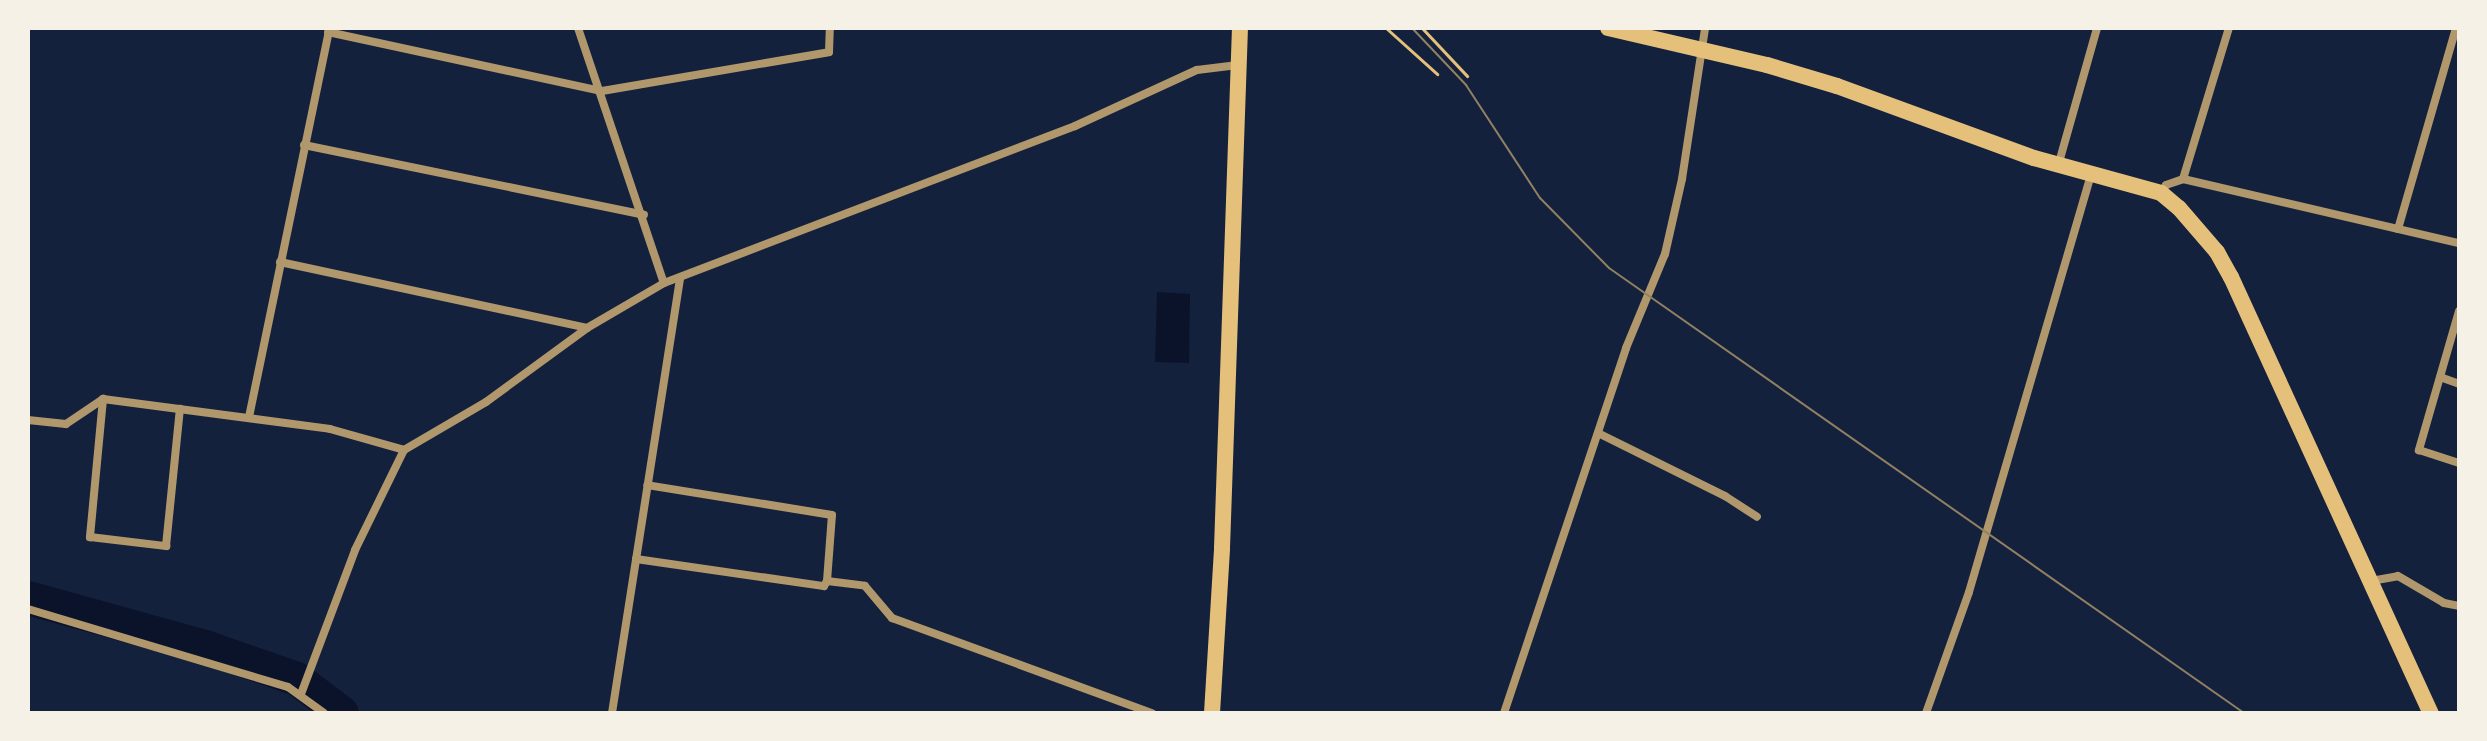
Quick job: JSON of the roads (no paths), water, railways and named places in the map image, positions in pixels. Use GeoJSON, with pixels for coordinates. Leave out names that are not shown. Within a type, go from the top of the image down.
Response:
{"type":"FeatureCollection","features":[{"type":"Feature","properties":{"kind":"main road"},"geometry":{"type":"LineString","coordinates":[[1212,713],[1221,578],[1240,28]]}},
{"type":"Feature","properties":{"kind":"main road"},"geometry":{"type":"LineString","coordinates":[[1608,28],[1837,86],[2057,166],[2161,193],[2179,208],[2217,252],[2431,713]]}},
{"type":"Feature","properties":{"kind":"street"},"geometry":{"type":"LineString","coordinates":[[578,28],[644,215],[664,283]]}},
{"type":"Feature","properties":{"kind":"street"},"geometry":{"type":"LineString","coordinates":[[249,417],[329,30],[602,91],[829,52],[830,28]]}},
{"type":"Feature","properties":{"kind":"street"},"geometry":{"type":"LineString","coordinates":[[1504,713],[1626,348],[1665,254],[1682,179],[1705,28]]}},
{"type":"Feature","properties":{"kind":"street"},"geometry":{"type":"LineString","coordinates":[[2057,166],[2097,28]]}},
{"type":"Feature","properties":{"kind":"street"},"geometry":{"type":"LineString","coordinates":[[2183,179],[2229,28]]}},
{"type":"Feature","properties":{"kind":"street"},"geometry":{"type":"LineString","coordinates":[[2398,229],[2456,28]]}},
{"type":"Feature","properties":{"kind":"street"},"geometry":{"type":"LineString","coordinates":[[301,694],[355,550],[404,450],[486,402],[587,328],[664,283],[1075,126],[1197,70],[1238,65]]}},
{"type":"Feature","properties":{"kind":"street"},"geometry":{"type":"LineString","coordinates":[[304,145],[644,215]]}},
{"type":"Feature","properties":{"kind":"street"},"geometry":{"type":"LineString","coordinates":[[1926,713],[1973,578],[2091,175]]}},
{"type":"Feature","properties":{"kind":"street"},"geometry":{"type":"LineString","coordinates":[[2161,193],[2166,185],[2183,179],[2459,243]]}},
{"type":"Feature","properties":{"kind":"street"},"geometry":{"type":"LineString","coordinates":[[280,262],[587,328]]}},
{"type":"Feature","properties":{"kind":"street"},"geometry":{"type":"LineString","coordinates":[[612,713],[680,278]]}},
{"type":"Feature","properties":{"kind":"street"},"geometry":{"type":"LineString","coordinates":[[2459,311],[2419,450],[2459,463]]}},
{"type":"Feature","properties":{"kind":"street"},"geometry":{"type":"LineString","coordinates":[[2440,377],[2459,384]]}},
{"type":"Feature","properties":{"kind":"street"},"geometry":{"type":"LineString","coordinates":[[28,420],[66,424],[103,399],[330,429],[404,450]]}},
{"type":"Feature","properties":{"kind":"street"},"geometry":{"type":"LineString","coordinates":[[103,399],[90,537],[166,546],[180,409]]}},
{"type":"Feature","properties":{"kind":"street"},"geometry":{"type":"LineString","coordinates":[[1598,433],[1725,496],[1757,517]]}},
{"type":"Feature","properties":{"kind":"street"},"geometry":{"type":"LineString","coordinates":[[636,559],[824,586],[827,581],[832,515],[647,485]]}},
{"type":"Feature","properties":{"kind":"street"},"geometry":{"type":"LineString","coordinates":[[2370,582],[2398,576],[2444,603],[2459,606]]}},
{"type":"Feature","properties":{"kind":"street"},"geometry":{"type":"LineString","coordinates":[[827,581],[865,586],[892,618],[1152,713]]}},
{"type":"Feature","properties":{"kind":"street"},"geometry":{"type":"LineString","coordinates":[[28,609],[301,694],[324,713]]}},
{"type":"Feature","properties":{"kind":"water"},"geometry":{"type":"Polygon","coordinates":[[[1157,292],[1190,294],[1189,363],[1155,362],[1157,292]]]}},
{"type":"Feature","properties":{"kind":"waterway"},"geometry":{"type":"LineString","coordinates":[[28,598],[208,648],[297,679],[342,713]]}},
{"type":"Feature","properties":{"kind":"tram line"},"geometry":{"type":"LineString","coordinates":[[1412,28],[1466,85],[1540,198],[1609,268],[2244,713]]}}]}
